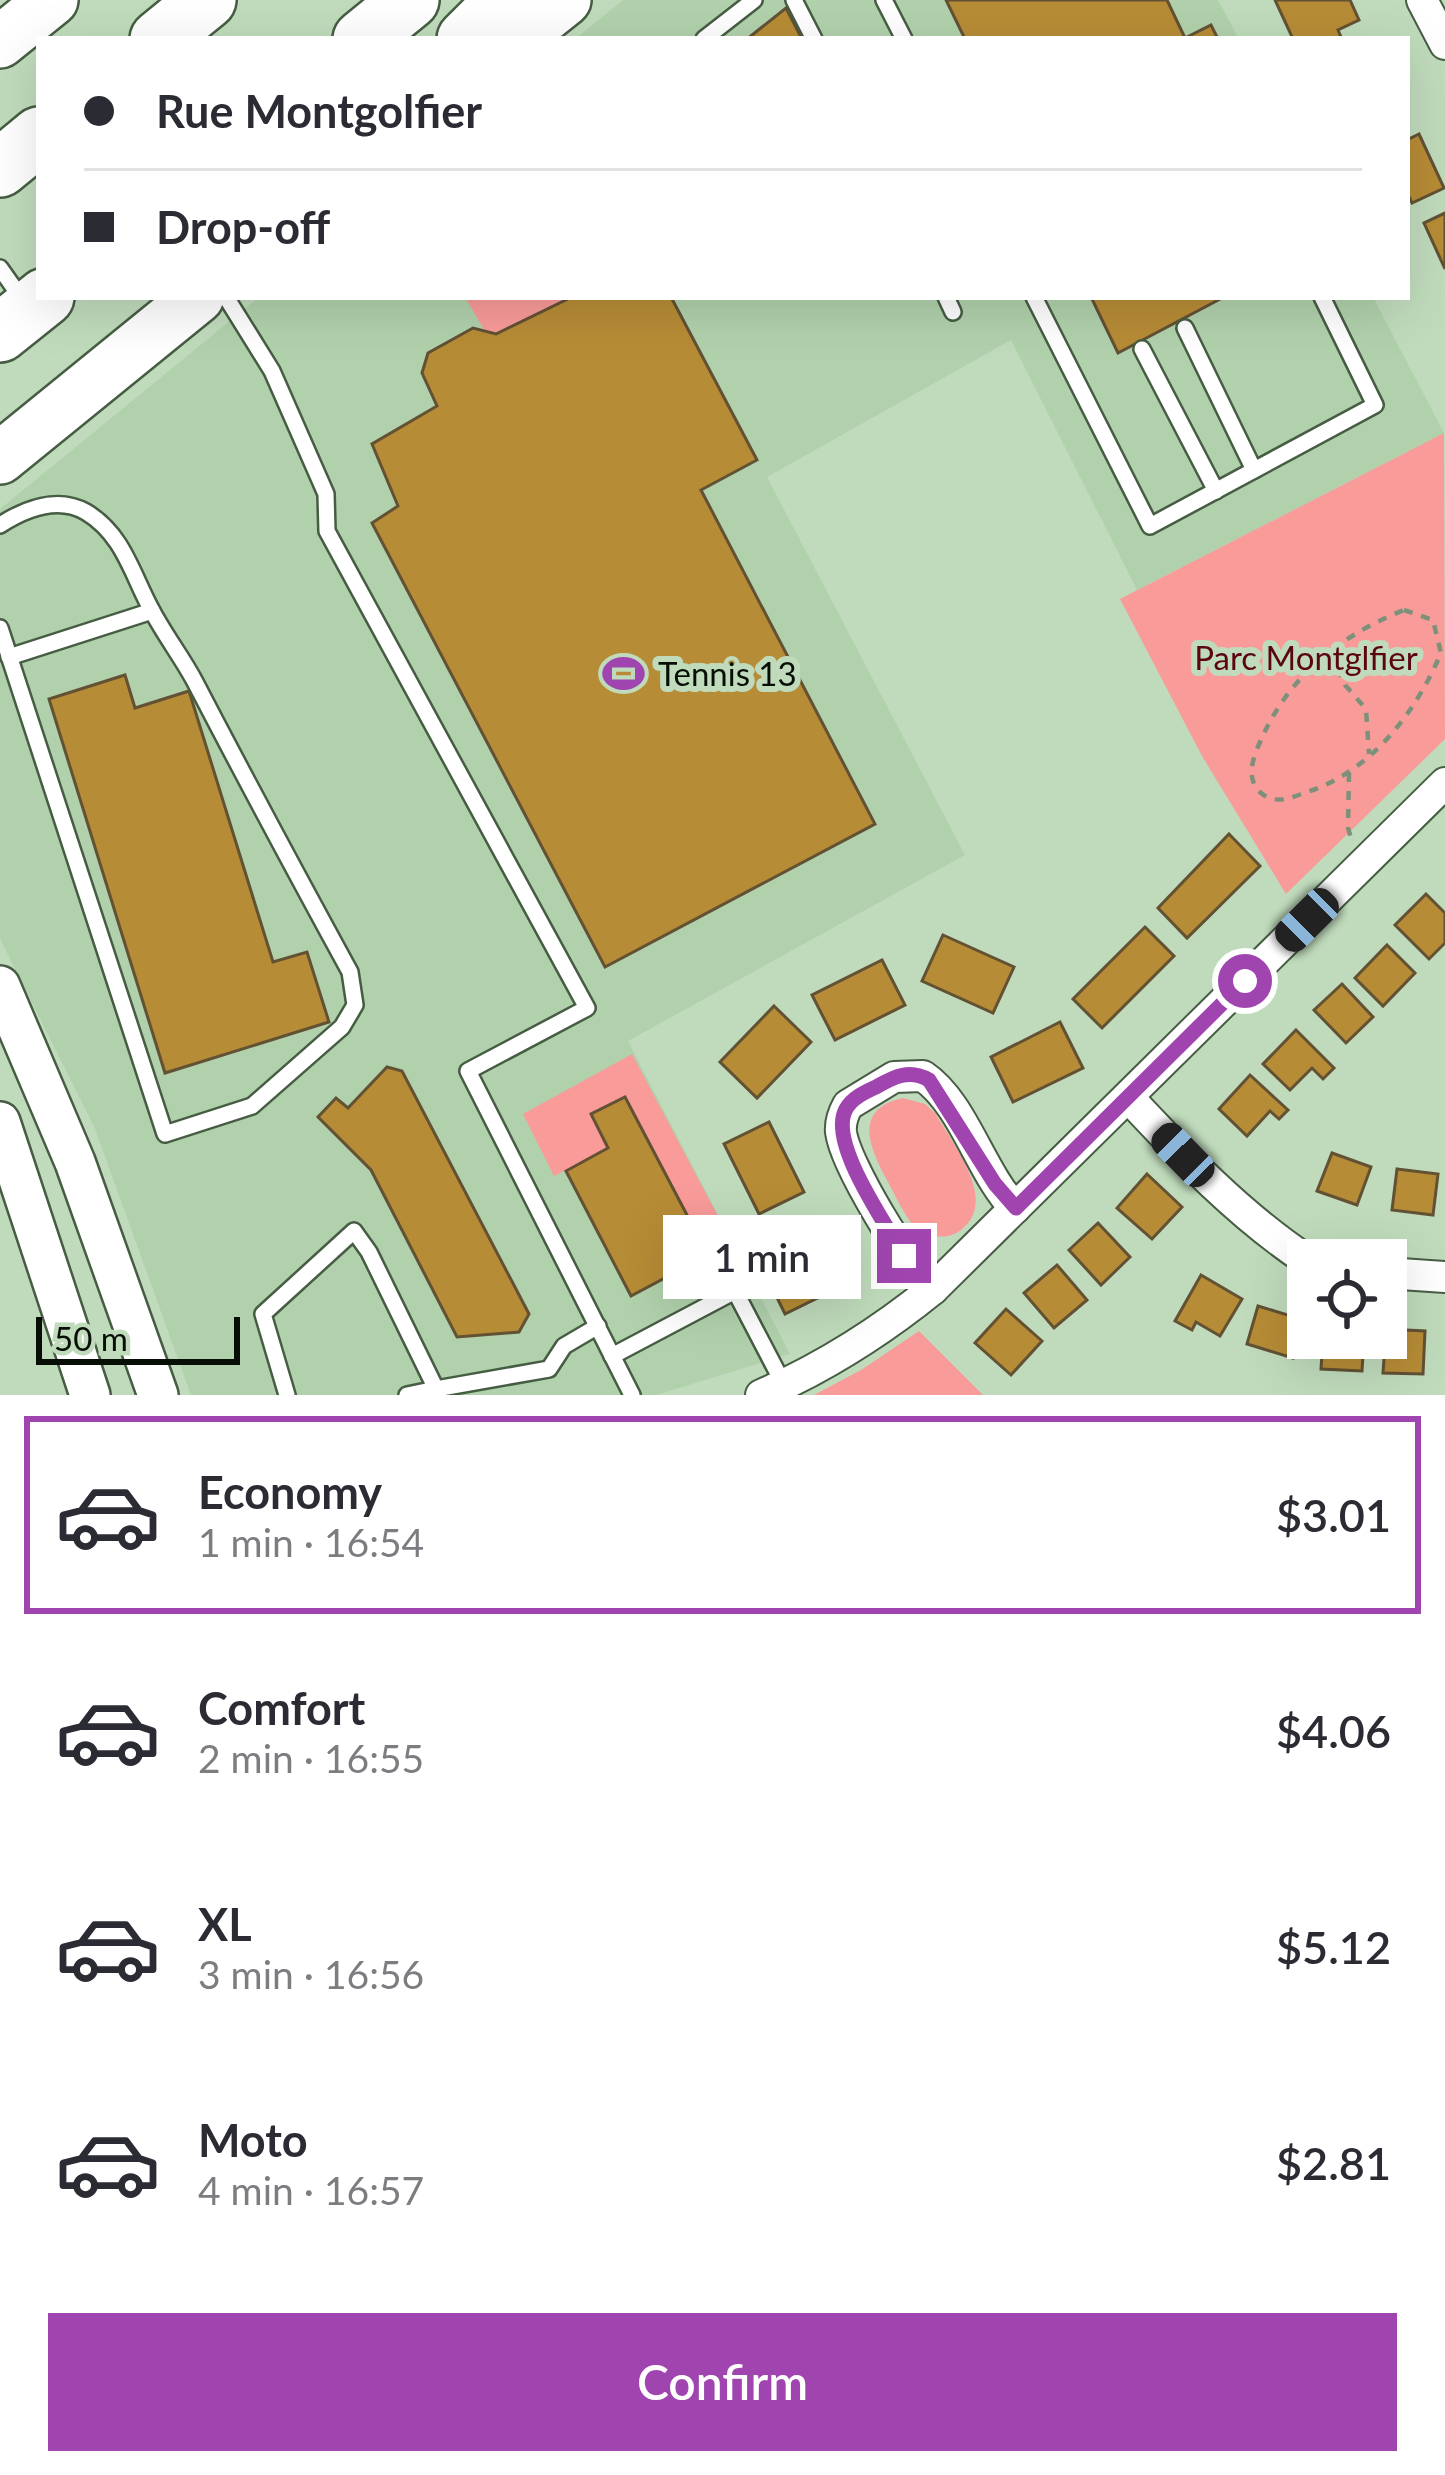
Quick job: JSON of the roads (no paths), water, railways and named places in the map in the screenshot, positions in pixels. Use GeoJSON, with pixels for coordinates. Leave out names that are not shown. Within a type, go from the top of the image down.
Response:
{"type":"FeatureCollection","features":[{"type":"Feature","properties":{"kind":"highway"},"geometry":{"type":"LineString","coordinates":[[162,36],[206,0]]}},
{"type":"Feature","properties":{"kind":"highway"},"geometry":{"type":"LineString","coordinates":[[366,36],[410,0]]}},
{"type":"Feature","properties":{"kind":"highway"},"geometry":{"type":"LineString","coordinates":[[469,36],[505,0]]}},
{"type":"Feature","properties":{"kind":"highway"},"geometry":{"type":"LineString","coordinates":[[0,168],[36,138]]}},
{"type":"Feature","properties":{"kind":"main road"},"geometry":{"type":"LineString","coordinates":[[520,36],[565,0]]}},
{"type":"Feature","properties":{"kind":"main road"},"geometry":{"type":"LineString","coordinates":[[0,458],[194,300]]}},
{"type":"Feature","properties":{"kind":"street"},"geometry":{"type":"LineString","coordinates":[[1422,0],[1445,44]]}},
{"type":"Feature","properties":{"kind":"street"},"geometry":{"type":"LineString","coordinates":[[773,1390],[892,1322],[932,1289],[1445,783]]}},
{"type":"Feature","properties":{"kind":"street"},"geometry":{"type":"LineString","coordinates":[[0,986],[75,1162],[158,1395]]}},
{"type":"Feature","properties":{"kind":"street"},"geometry":{"type":"LineString","coordinates":[[932,1289],[904,1256],[848,1154],[841,1133],[848,1105],[894,1077],[923,1076],[942,1094],[995,1184],[1016,1208]]}},
{"type":"Feature","properties":{"kind":"street"},"geometry":{"type":"LineString","coordinates":[[1128,1097],[1229,1202],[1287,1247]]}},
{"type":"Feature","properties":{"kind":"street"},"geometry":{"type":"LineString","coordinates":[[0,1122],[89,1395]]}},
{"type":"Feature","properties":{"kind":"street"},"geometry":{"type":"LineString","coordinates":[[1407,1274],[1445,1277]]}},
{"type":"Feature","properties":{"kind":"lane"},"geometry":{"type":"LineString","coordinates":[[708,36],[754,0]]}},
{"type":"Feature","properties":{"kind":"lane"},"geometry":{"type":"LineString","coordinates":[[794,0],[812,36]]}},
{"type":"Feature","properties":{"kind":"lane"},"geometry":{"type":"LineString","coordinates":[[884,0],[902,36]]}},
{"type":"Feature","properties":{"kind":"lane"},"geometry":{"type":"LineString","coordinates":[[228,300],[272,371],[326,494],[327,531],[587,1008],[468,1071],[632,1395]]}},
{"type":"Feature","properties":{"kind":"lane"},"geometry":{"type":"LineString","coordinates":[[1036,300],[1150,526],[1375,405],[1323,300]]}},
{"type":"Feature","properties":{"kind":"lane"},"geometry":{"type":"LineString","coordinates":[[1184,328],[1254,470]]}},
{"type":"Feature","properties":{"kind":"lane"},"geometry":{"type":"LineString","coordinates":[[1142,349],[1216,490]]}},
{"type":"Feature","properties":{"kind":"lane"},"geometry":{"type":"LineString","coordinates":[[0,525],[15,515],[52,504],[75,506],[119,542],[355,984],[355,1005],[342,1028],[252,1106],[165,1134],[0,628]]}},
{"type":"Feature","properties":{"kind":"lane"},"geometry":{"type":"LineString","coordinates":[[9,657],[152,611]]}},
{"type":"Feature","properties":{"kind":"lane"},"geometry":{"type":"LineString","coordinates":[[287,1395],[263,1314],[353,1231],[369,1252],[436,1392]]}},
{"type":"Feature","properties":{"kind":"lane"},"geometry":{"type":"LineString","coordinates":[[613,1356],[735,1291],[773,1390]]}},
{"type":"Feature","properties":{"kind":"lane"},"geometry":{"type":"LineString","coordinates":[[406,1395],[549,1369],[564,1346],[598,1326]]}},
{"type":"Feature","properties":{"kind":"place","name":"Tennis 13"},"geometry":{"type":"Point","coordinates":[624,674]}},
{"type":"Feature","properties":{"kind":"park label","name":"Parc Montglfier"},"geometry":{"type":"Point","coordinates":[1306,658]}}]}
